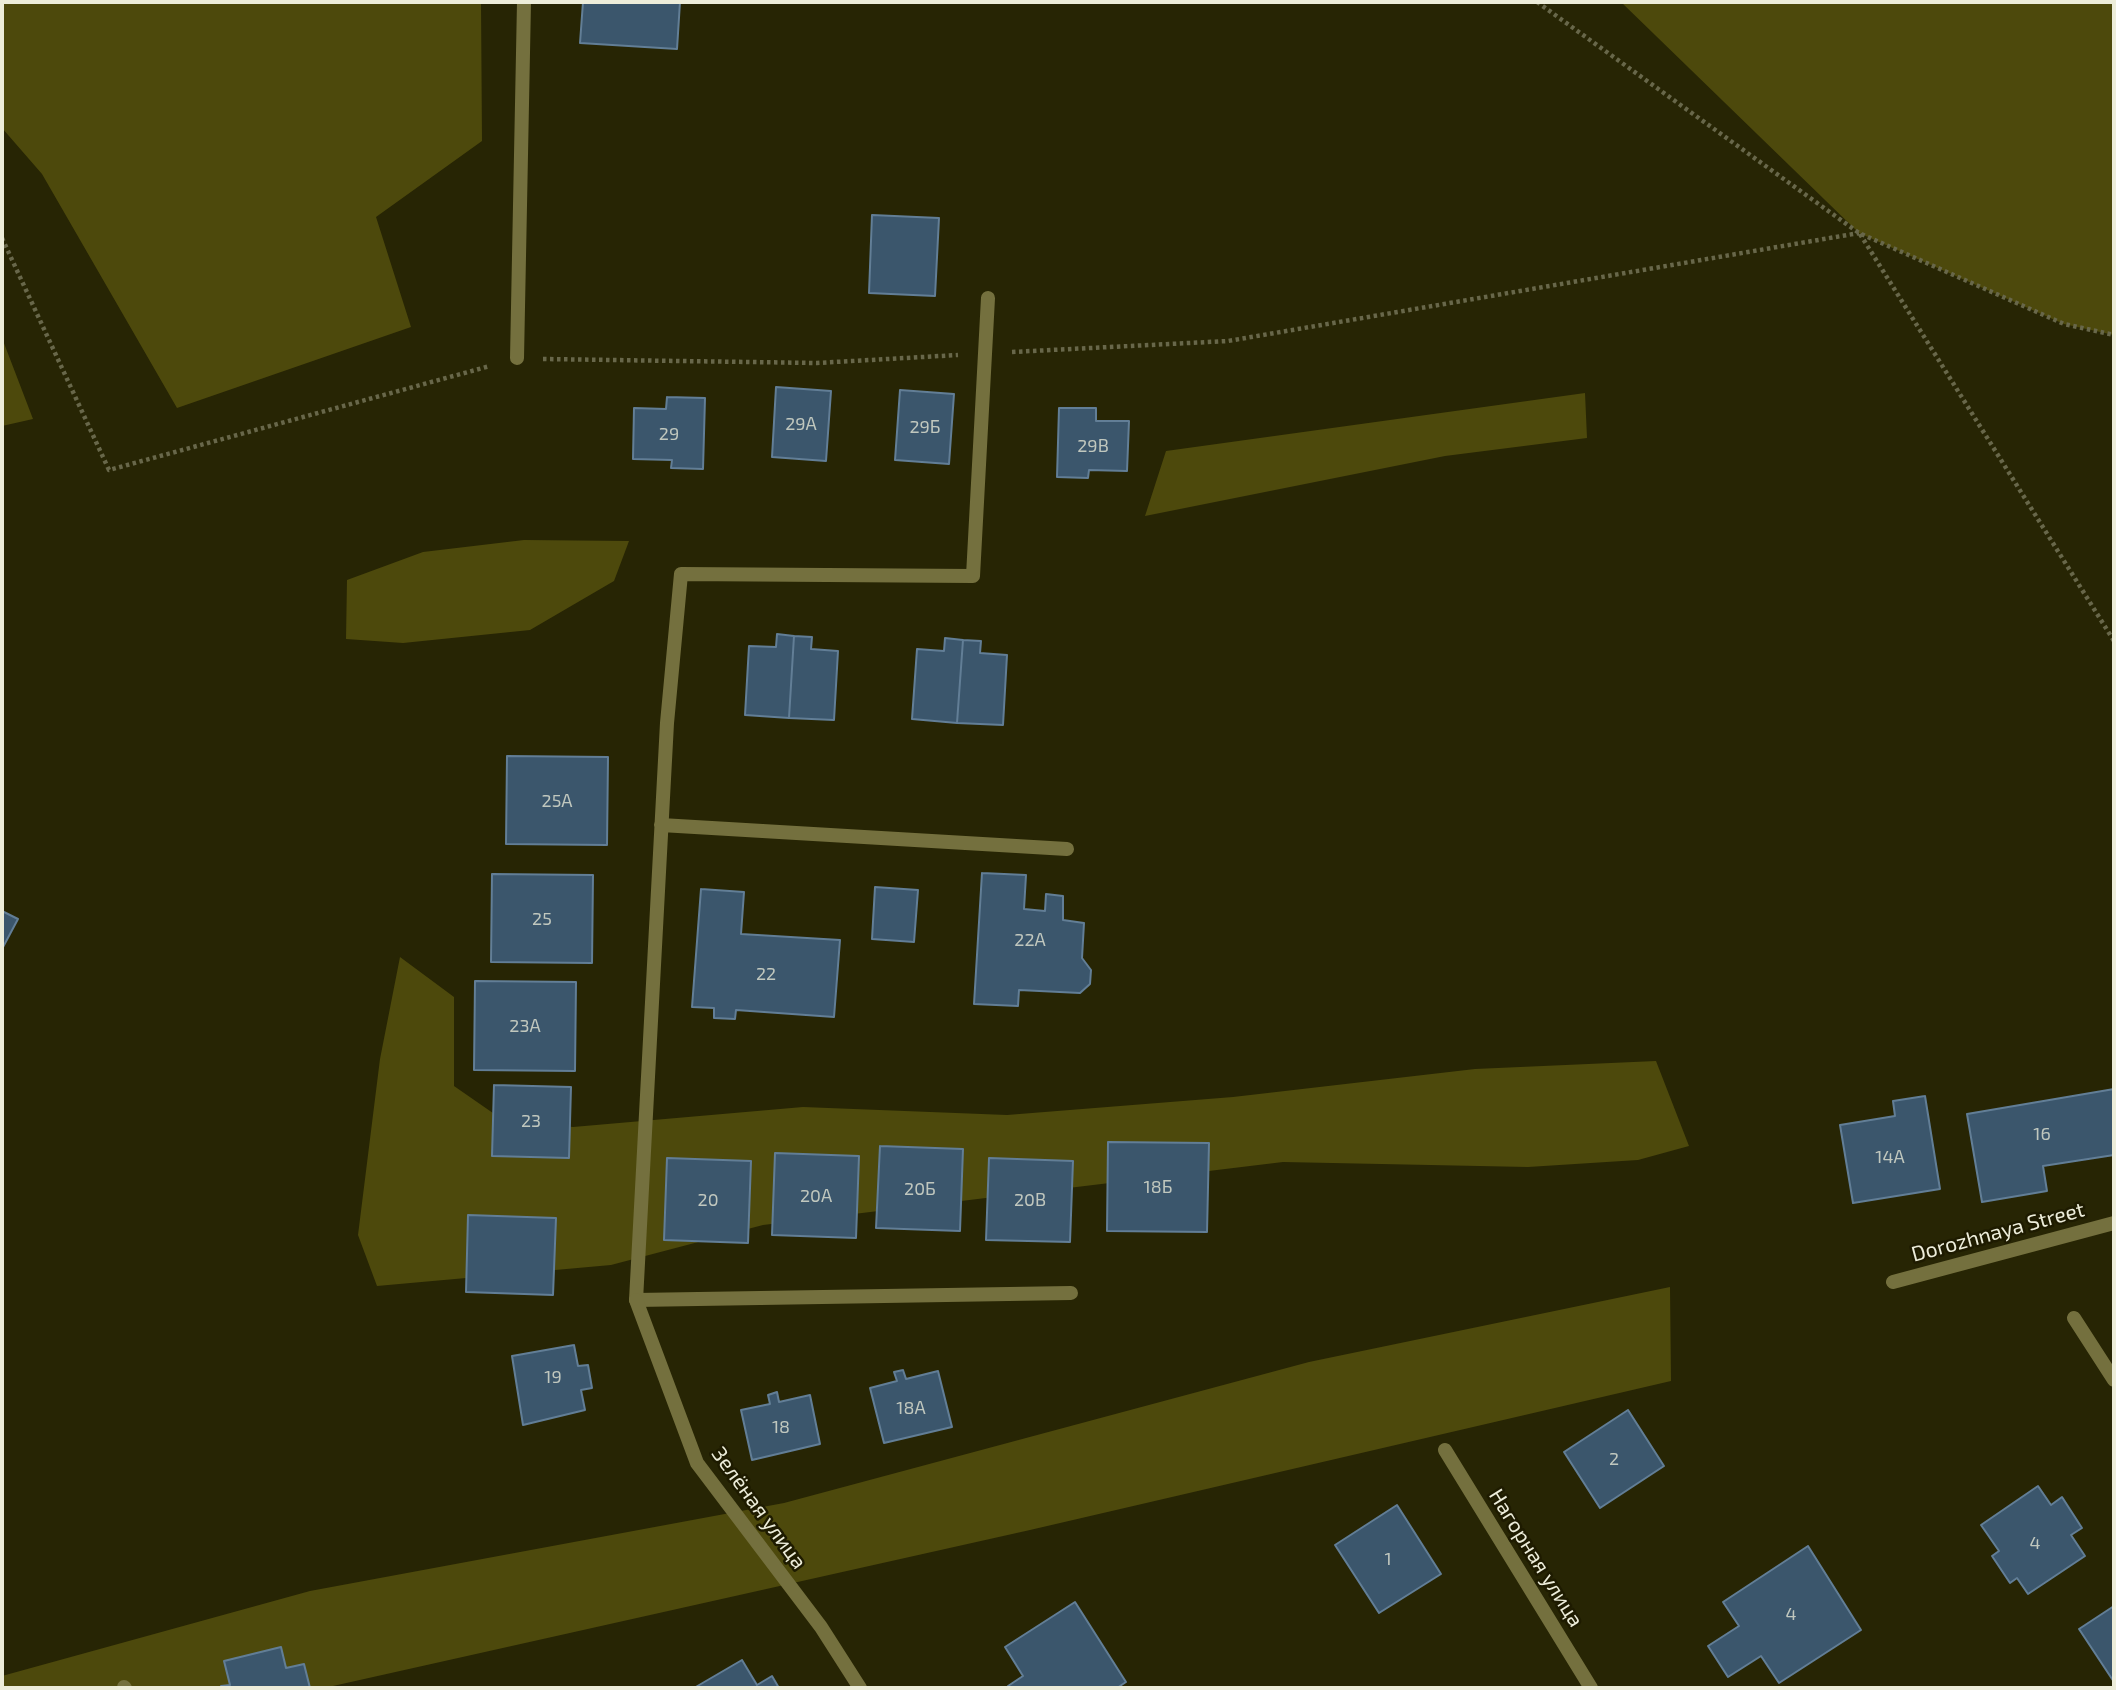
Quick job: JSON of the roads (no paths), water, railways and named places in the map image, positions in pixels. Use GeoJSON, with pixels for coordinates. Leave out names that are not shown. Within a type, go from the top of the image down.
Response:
{"type":"FeatureCollection","features":[{"type":"Feature","properties":{"kind":"street"},"geometry":{"type":"LineString","coordinates":[[517,358],[524,2]]}},
{"type":"Feature","properties":{"kind":"street"},"geometry":{"type":"LineString","coordinates":[[988,298],[974,576],[681,574],[667,723],[636,1300],[1071,1293]]}},
{"type":"Feature","properties":{"kind":"street"},"geometry":{"type":"LineString","coordinates":[[661,825],[1067,849]]}},
{"type":"Feature","properties":{"kind":"street","name":"Dorozhnaya Street"},"geometry":{"type":"LineString","coordinates":[[1893,1282],[2114,1223]]}},
{"type":"Feature","properties":{"kind":"street","name":"Зелёная улица"},"geometry":{"type":"LineString","coordinates":[[636,1300],[698,1463],[821,1627],[860,1688]]}},
{"type":"Feature","properties":{"kind":"street"},"geometry":{"type":"LineString","coordinates":[[2074,1318],[2114,1380]]}},
{"type":"Feature","properties":{"kind":"street","name":"Нагорная улица"},"geometry":{"type":"LineString","coordinates":[[1445,1450],[1591,1688]]}}]}
